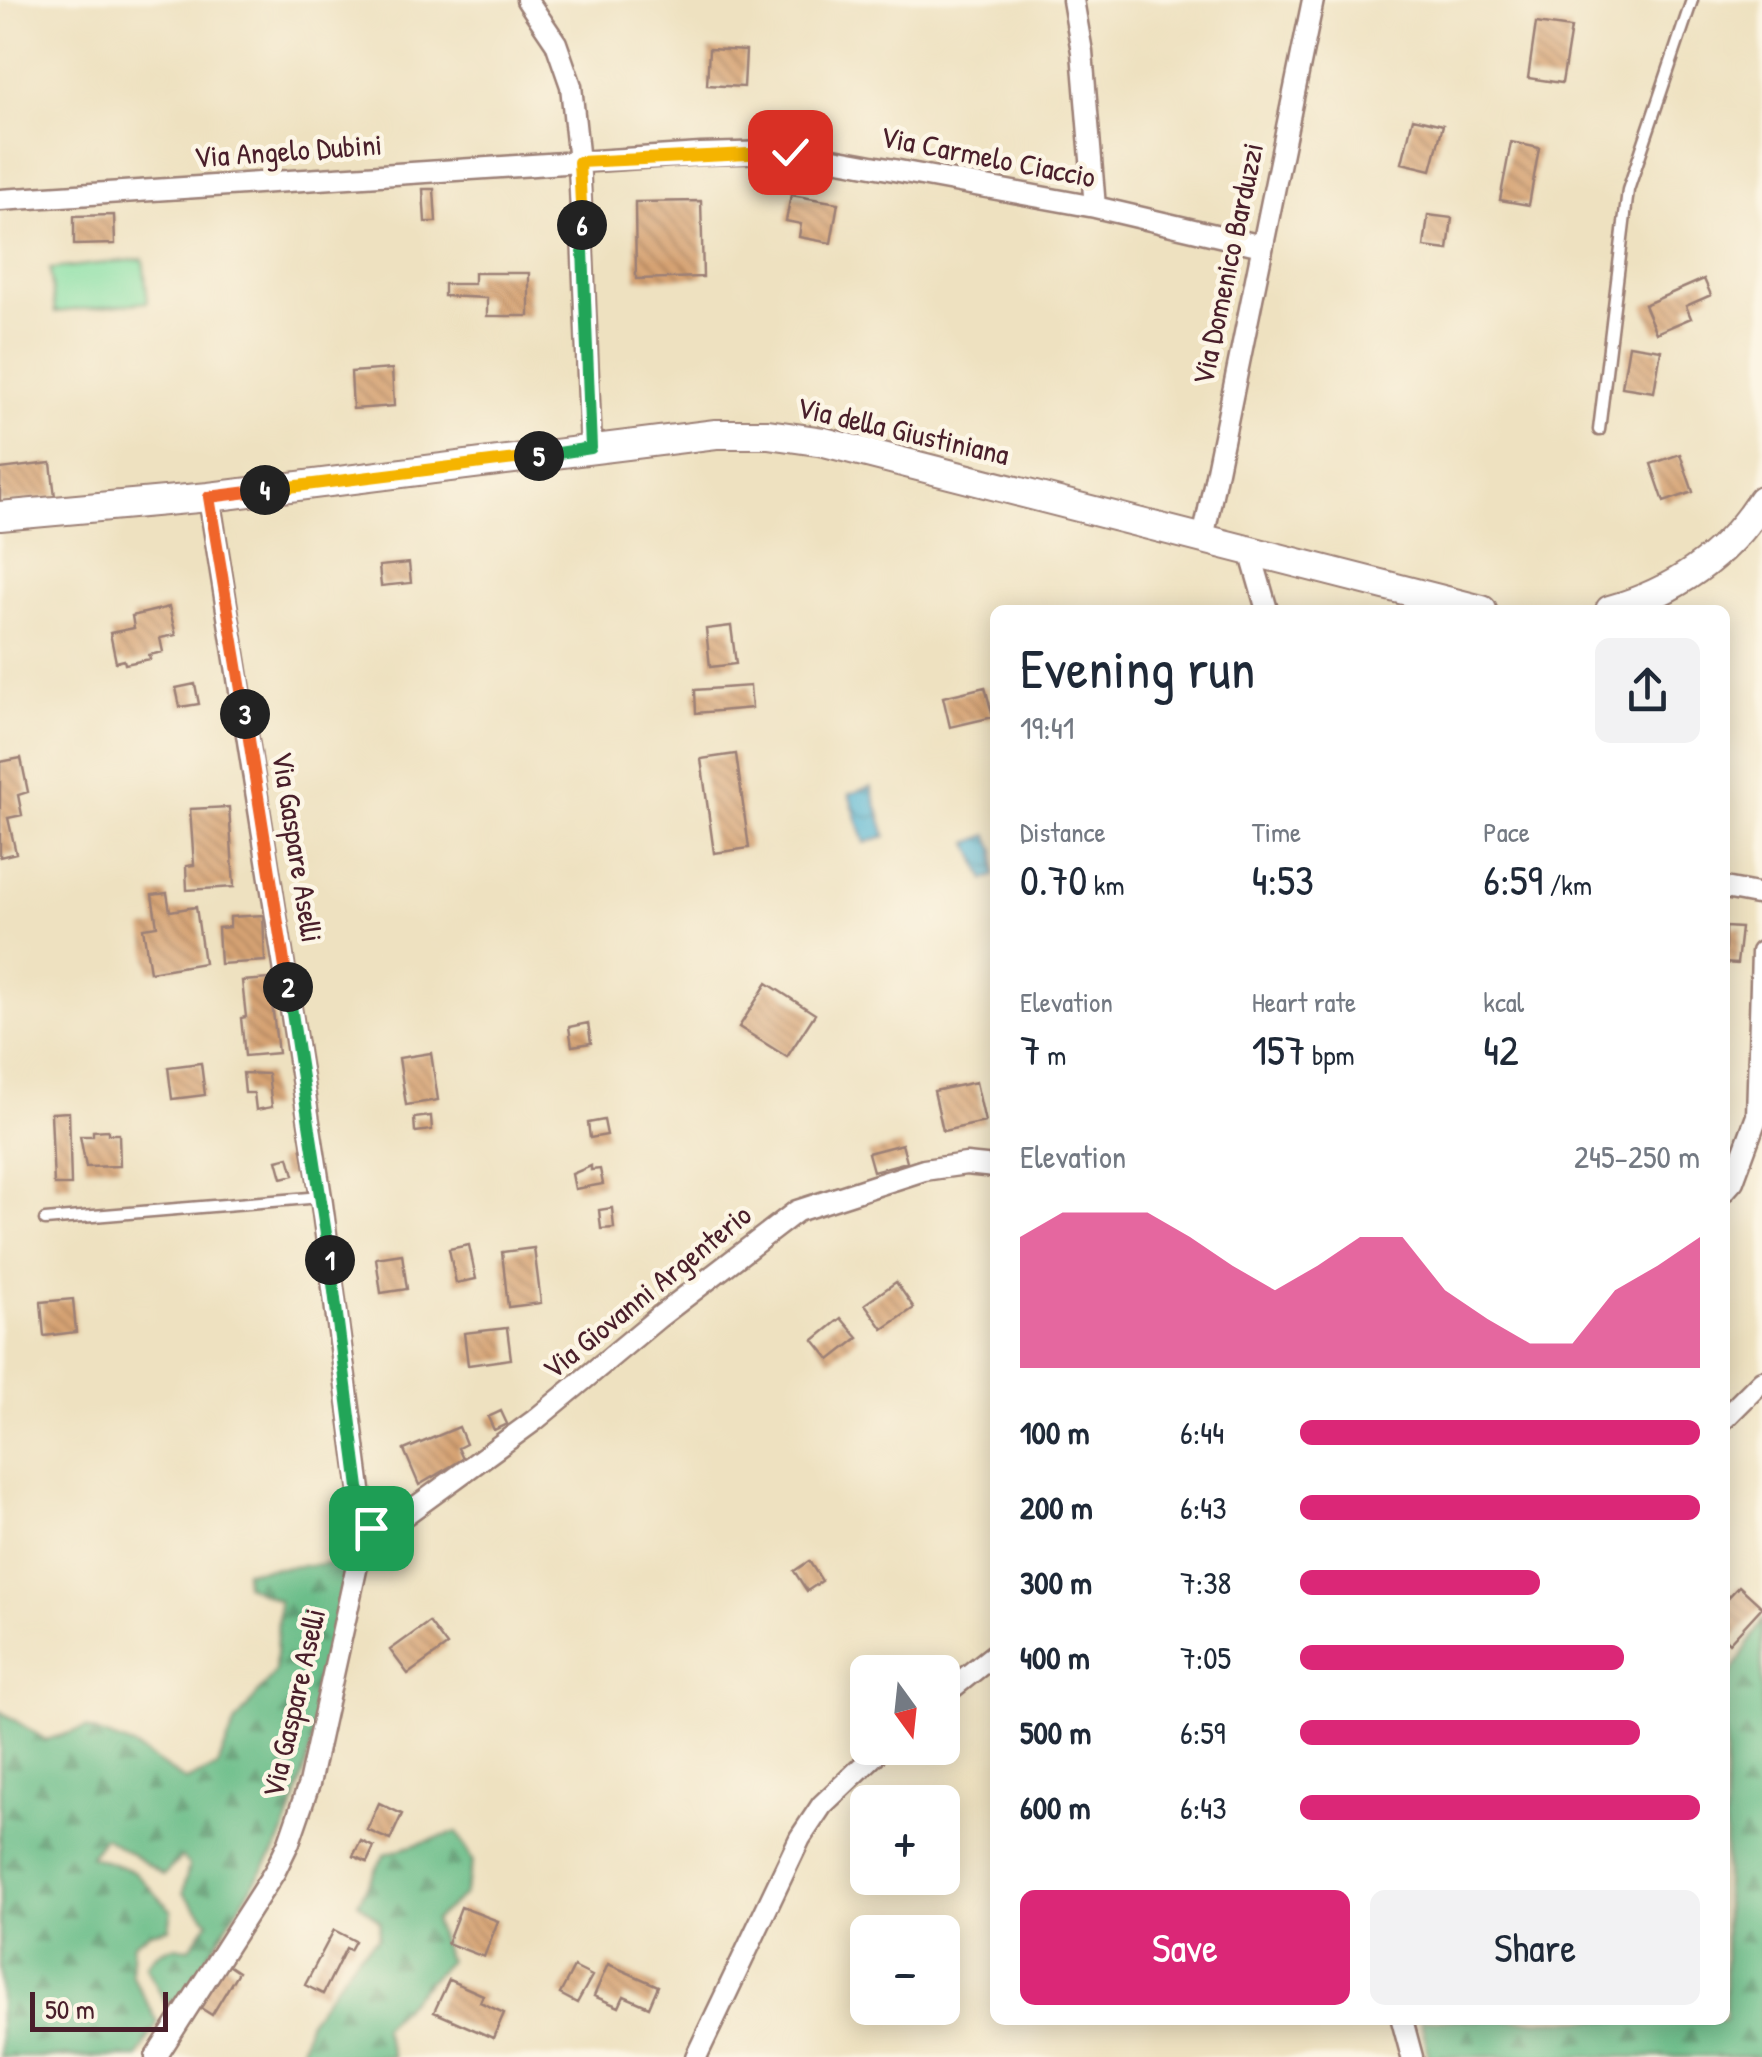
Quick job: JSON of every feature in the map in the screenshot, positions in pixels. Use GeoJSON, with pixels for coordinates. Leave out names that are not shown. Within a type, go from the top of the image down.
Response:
{"type":"FeatureCollection","features":[{"type":"Feature","properties":{"kind":"street"},"geometry":{"type":"LineString","coordinates":[[527,0],[556,43],[566,68],[579,162],[591,448]]}},
{"type":"Feature","properties":{"kind":"street"},"geometry":{"type":"LineString","coordinates":[[1073,0],[1082,52],[1095,208]]}},
{"type":"Feature","properties":{"kind":"street","name":"Via Domenico Barduzzi"},"geometry":{"type":"LineString","coordinates":[[1203,539],[1312,0]]}},
{"type":"Feature","properties":{"kind":"street","name":"Via Carmelo Ciaccio"},"geometry":{"type":"LineString","coordinates":[[579,162],[790,152],[1095,208],[1262,246]]}},
{"type":"Feature","properties":{"kind":"street","name":"Via Angelo Dubini"},"geometry":{"type":"LineString","coordinates":[[0,200],[579,162]]}},
{"type":"Feature","properties":{"kind":"street","name":"Via della Giustiniana"},"geometry":{"type":"LineString","coordinates":[[0,516],[209,497],[716,434],[794,437],[1462,605]]}},
{"type":"Feature","properties":{"kind":"street","name":"Via Gaspare Aselli"},"geometry":{"type":"LineString","coordinates":[[156,2057],[290,1842],[309,1784],[364,1527],[321,1197],[209,497]]}},
{"type":"Feature","properties":{"kind":"street"},"geometry":{"type":"LineString","coordinates":[[1624,605],[1656,594],[1702,566],[1734,537],[1762,500]]}},
{"type":"Feature","properties":{"kind":"street"},"geometry":{"type":"LineString","coordinates":[[1250,551],[1266,605]]}},
{"type":"Feature","properties":{"kind":"street"},"geometry":{"type":"LineString","coordinates":[[1730,889],[1762,894]]}},
{"type":"Feature","properties":{"kind":"street"},"geometry":{"type":"LineString","coordinates":[[1730,1185],[1758,1116],[1762,952]]}},
{"type":"Feature","properties":{"kind":"street","name":"Via Giovanni Argenterio"},"geometry":{"type":"LineString","coordinates":[[364,1527],[380,1527],[398,1520],[536,1420],[659,1317],[797,1212],[924,1170],[966,1164],[990,1166]]}},
{"type":"Feature","properties":{"kind":"street"},"geometry":{"type":"LineString","coordinates":[[1730,1413],[1762,1380]]}},
{"type":"Feature","properties":{"kind":"street"},"geometry":{"type":"LineString","coordinates":[[960,1682],[990,1658]]}},
{"type":"Feature","properties":{"kind":"street"},"geometry":{"type":"LineString","coordinates":[[696,2057],[800,1838],[822,1805],[864,1765]]}},
{"type":"Feature","properties":{"kind":"street"},"geometry":{"type":"LineString","coordinates":[[1403,2025],[1412,2057]]}},
{"type":"Feature","properties":{"kind":"lane"},"geometry":{"type":"LineString","coordinates":[[1599,430],[1628,190],[1692,0]]}},
{"type":"Feature","properties":{"kind":"lane"},"geometry":{"type":"LineString","coordinates":[[45,1220],[321,1197]]}},
{"type":"Feature","properties":{"kind":"green space"},"geometry":{"type":"Polygon","coordinates":[[[143,259],[148,302],[55,312],[50,269],[143,259]]]}},
{"type":"Feature","properties":{"kind":"green space"},"geometry":{"type":"Polygon","coordinates":[[[344,1562],[346,1574],[320,1710],[280,1843],[180,1998],[166,2004],[146,1966],[165,1950],[190,1948],[209,1921],[183,1893],[189,1865],[182,1857],[164,1875],[104,1837],[90,1856],[134,1871],[172,1911],[169,1928],[150,1932],[133,1944],[131,1974],[158,2022],[138,2057],[0,2057],[0,1711],[46,1740],[86,1728],[133,1746],[186,1781],[217,1767],[236,1722],[275,1672],[279,1601],[245,1585],[245,1571],[344,1562]]]}},
{"type":"Feature","properties":{"kind":"green space"},"geometry":{"type":"Polygon","coordinates":[[[1762,1620],[1762,2057],[1429,2057],[1422,2025],[1730,2025],[1730,1676],[1762,1620]]]}},
{"type":"Feature","properties":{"kind":"green space"},"geometry":{"type":"Polygon","coordinates":[[[457,1832],[473,1862],[464,1895],[434,1920],[448,1962],[382,2027],[393,2057],[299,2057],[308,2022],[358,1955],[378,1938],[380,1921],[358,1902],[385,1854],[457,1832]]]}},
{"type":"Feature","properties":{"kind":"water"},"geometry":{"type":"Polygon","coordinates":[[[871,787],[886,836],[865,843],[849,794],[871,787]]]}},
{"type":"Feature","properties":{"kind":"water"},"geometry":{"type":"Polygon","coordinates":[[[988,835],[990,878],[985,880],[969,843],[988,835]]]}},
{"type":"Feature","properties":{"kind":"building"},"geometry":{"type":"Polygon","coordinates":[[[1536,23],[1571,28],[1562,83],[1528,78],[1536,23]]]}},
{"type":"Feature","properties":{"kind":"building"},"geometry":{"type":"Polygon","coordinates":[[[709,49],[746,51],[744,87],[707,85],[709,49]]]}},
{"type":"Feature","properties":{"kind":"building"},"geometry":{"type":"Polygon","coordinates":[[[1413,118],[1443,125],[1431,170],[1402,163],[1413,118]]]}},
{"type":"Feature","properties":{"kind":"building"},"geometry":{"type":"Polygon","coordinates":[[[1511,142],[1539,148],[1529,205],[1500,200],[1511,142]]]}},
{"type":"Feature","properties":{"kind":"building"},"geometry":{"type":"Polygon","coordinates":[[[423,189],[434,189],[436,222],[425,222],[423,189]]]}},
{"type":"Feature","properties":{"kind":"building"},"geometry":{"type":"Polygon","coordinates":[[[791,195],[838,203],[831,243],[799,237],[801,224],[786,221],[791,195]]]}},
{"type":"Feature","properties":{"kind":"building"},"geometry":{"type":"Polygon","coordinates":[[[701,201],[703,277],[636,279],[635,202],[701,201]]]}},
{"type":"Feature","properties":{"kind":"building"},"geometry":{"type":"Polygon","coordinates":[[[114,215],[115,244],[74,245],[74,216],[114,215]]]}},
{"type":"Feature","properties":{"kind":"building"},"geometry":{"type":"Polygon","coordinates":[[[1428,215],[1452,218],[1448,250],[1424,247],[1428,215]]]}},
{"type":"Feature","properties":{"kind":"building"},"geometry":{"type":"Polygon","coordinates":[[[474,273],[529,273],[529,316],[487,316],[487,298],[444,296],[444,284],[474,284],[474,273]]]}},
{"type":"Feature","properties":{"kind":"building"},"geometry":{"type":"Polygon","coordinates":[[[1704,279],[1711,295],[1686,306],[1691,318],[1656,333],[1644,305],[1704,279]]]}},
{"type":"Feature","properties":{"kind":"building"},"geometry":{"type":"Polygon","coordinates":[[[1629,345],[1661,350],[1654,392],[1622,387],[1629,345]]]}},
{"type":"Feature","properties":{"kind":"building"},"geometry":{"type":"Polygon","coordinates":[[[392,369],[394,406],[353,409],[351,372],[392,369]]]}},
{"type":"Feature","properties":{"kind":"building"},"geometry":{"type":"Polygon","coordinates":[[[1680,454],[1693,492],[1664,502],[1651,464],[1680,454]]]}},
{"type":"Feature","properties":{"kind":"building"},"geometry":{"type":"Polygon","coordinates":[[[51,463],[55,497],[0,503],[0,469],[51,463]]]}},
{"type":"Feature","properties":{"kind":"building"},"geometry":{"type":"Polygon","coordinates":[[[409,563],[411,583],[381,586],[379,566],[409,563]]]}},
{"type":"Feature","properties":{"kind":"building"},"geometry":{"type":"Polygon","coordinates":[[[169,607],[176,635],[160,638],[163,652],[149,655],[150,659],[116,662],[110,633],[134,628],[132,616],[169,607]]]}},
{"type":"Feature","properties":{"kind":"building"},"geometry":{"type":"Polygon","coordinates":[[[731,626],[736,664],[710,667],[706,629],[731,626]]]}},
{"type":"Feature","properties":{"kind":"building"},"geometry":{"type":"Polygon","coordinates":[[[195,684],[199,704],[180,707],[176,688],[195,684]]]}},
{"type":"Feature","properties":{"kind":"building"},"geometry":{"type":"Polygon","coordinates":[[[750,686],[752,708],[696,713],[695,690],[750,686]]]}},
{"type":"Feature","properties":{"kind":"building"},"geometry":{"type":"Polygon","coordinates":[[[985,687],[990,718],[950,727],[943,697],[985,687]]]}},
{"type":"Feature","properties":{"kind":"building"},"geometry":{"type":"Polygon","coordinates":[[[736,754],[749,848],[714,853],[701,759],[736,754]]]}},
{"type":"Feature","properties":{"kind":"building"},"geometry":{"type":"Polygon","coordinates":[[[21,758],[28,792],[18,795],[22,815],[8,818],[16,853],[0,857],[0,762],[21,758]]]}},
{"type":"Feature","properties":{"kind":"building"},"geometry":{"type":"Polygon","coordinates":[[[229,807],[234,887],[187,890],[186,866],[194,865],[190,809],[229,807]]]}},
{"type":"Feature","properties":{"kind":"building"},"geometry":{"type":"Polygon","coordinates":[[[167,893],[170,911],[196,907],[204,963],[150,972],[143,928],[157,926],[152,895],[167,893]]]}},
{"type":"Feature","properties":{"kind":"building"},"geometry":{"type":"Polygon","coordinates":[[[263,915],[265,961],[220,964],[218,928],[230,927],[230,917],[263,915]]]}},
{"type":"Feature","properties":{"kind":"building"},"geometry":{"type":"Polygon","coordinates":[[[1730,927],[1741,928],[1737,964],[1730,963],[1730,927]]]}},
{"type":"Feature","properties":{"kind":"building"},"geometry":{"type":"Polygon","coordinates":[[[269,979],[278,1053],[245,1056],[242,981],[269,979]]]}},
{"type":"Feature","properties":{"kind":"building"},"geometry":{"type":"Polygon","coordinates":[[[767,983],[815,1014],[787,1057],[739,1027],[767,983]]]}},
{"type":"Feature","properties":{"kind":"building"},"geometry":{"type":"Polygon","coordinates":[[[588,1023],[591,1043],[572,1046],[569,1027],[588,1023]]]}},
{"type":"Feature","properties":{"kind":"building"},"geometry":{"type":"Polygon","coordinates":[[[431,1053],[438,1100],[406,1105],[399,1058],[431,1053]]]}},
{"type":"Feature","properties":{"kind":"building"},"geometry":{"type":"Polygon","coordinates":[[[201,1063],[205,1095],[172,1099],[168,1067],[201,1063]]]}},
{"type":"Feature","properties":{"kind":"building"},"geometry":{"type":"Polygon","coordinates":[[[243,1073],[268,1074],[272,1107],[256,1110],[254,1093],[245,1093],[243,1073]]]}},
{"type":"Feature","properties":{"kind":"building"},"geometry":{"type":"Polygon","coordinates":[[[976,1082],[985,1122],[943,1131],[934,1091],[976,1082]]]}},
{"type":"Feature","properties":{"kind":"building"},"geometry":{"type":"Polygon","coordinates":[[[69,1112],[71,1185],[54,1185],[51,1113],[69,1112]]]}},
{"type":"Feature","properties":{"kind":"building"},"geometry":{"type":"Polygon","coordinates":[[[431,1116],[432,1130],[415,1132],[414,1118],[431,1116]]]}},
{"type":"Feature","properties":{"kind":"building"},"geometry":{"type":"Polygon","coordinates":[[[604,1120],[607,1135],[590,1138],[588,1123],[604,1120]]]}},
{"type":"Feature","properties":{"kind":"building"},"geometry":{"type":"Polygon","coordinates":[[[108,1130],[108,1134],[119,1134],[120,1166],[86,1167],[80,1136],[108,1130]]]}},
{"type":"Feature","properties":{"kind":"building"},"geometry":{"type":"Polygon","coordinates":[[[902,1144],[907,1162],[873,1171],[868,1153],[902,1144]]]}},
{"type":"Feature","properties":{"kind":"building"},"geometry":{"type":"Polygon","coordinates":[[[289,1157],[294,1175],[282,1178],[277,1160],[289,1157]]]}},
{"type":"Feature","properties":{"kind":"building"},"geometry":{"type":"Polygon","coordinates":[[[591,1166],[591,1170],[600,1169],[603,1184],[575,1189],[572,1174],[591,1166]]]}},
{"type":"Feature","properties":{"kind":"building"},"geometry":{"type":"Polygon","coordinates":[[[612,1208],[614,1228],[601,1229],[599,1210],[612,1208]]]}},
{"type":"Feature","properties":{"kind":"building"},"geometry":{"type":"Polygon","coordinates":[[[469,1245],[476,1279],[456,1283],[449,1249],[469,1245]]]}},
{"type":"Feature","properties":{"kind":"building"},"geometry":{"type":"Polygon","coordinates":[[[534,1248],[541,1303],[508,1307],[502,1252],[534,1248]]]}},
{"type":"Feature","properties":{"kind":"building"},"geometry":{"type":"Polygon","coordinates":[[[402,1254],[407,1289],[381,1293],[376,1258],[402,1254]]]}},
{"type":"Feature","properties":{"kind":"building"},"geometry":{"type":"Polygon","coordinates":[[[896,1282],[914,1308],[883,1329],[865,1304],[896,1282]]]}},
{"type":"Feature","properties":{"kind":"building"},"geometry":{"type":"Polygon","coordinates":[[[73,1299],[76,1332],[44,1336],[41,1302],[73,1299]]]}},
{"type":"Feature","properties":{"kind":"building"},"geometry":{"type":"Polygon","coordinates":[[[841,1318],[858,1338],[830,1360],[814,1340],[841,1318]]]}},
{"type":"Feature","properties":{"kind":"building"},"geometry":{"type":"Polygon","coordinates":[[[507,1328],[511,1359],[468,1365],[464,1333],[507,1328]]]}},
{"type":"Feature","properties":{"kind":"building"},"geometry":{"type":"Polygon","coordinates":[[[501,1411],[507,1424],[494,1430],[488,1417],[501,1411]]]}},
{"type":"Feature","properties":{"kind":"building"},"geometry":{"type":"Polygon","coordinates":[[[459,1427],[466,1444],[458,1448],[463,1459],[419,1485],[404,1450],[459,1427]]]}},
{"type":"Feature","properties":{"kind":"building"},"geometry":{"type":"Polygon","coordinates":[[[809,1561],[822,1581],[807,1591],[794,1571],[809,1561]]]}},
{"type":"Feature","properties":{"kind":"building"},"geometry":{"type":"Polygon","coordinates":[[[1739,1586],[1762,1607],[1730,1642],[1730,1596],[1739,1586]]]}},
{"type":"Feature","properties":{"kind":"building"},"geometry":{"type":"Polygon","coordinates":[[[429,1622],[447,1646],[408,1674],[390,1650],[429,1622]]]}},
{"type":"Feature","properties":{"kind":"building"},"geometry":{"type":"Polygon","coordinates":[[[379,1803],[402,1814],[390,1840],[367,1830],[379,1803]]]}},
{"type":"Feature","properties":{"kind":"building"},"geometry":{"type":"Polygon","coordinates":[[[361,1841],[374,1847],[367,1862],[353,1856],[361,1841]]]}},
{"type":"Feature","properties":{"kind":"building"},"geometry":{"type":"Polygon","coordinates":[[[461,1907],[498,1921],[484,1957],[447,1943],[461,1907]]]}},
{"type":"Feature","properties":{"kind":"building"},"geometry":{"type":"Polygon","coordinates":[[[334,1930],[355,1941],[350,1950],[346,1948],[323,1994],[305,1985],[334,1930]]]}},
{"type":"Feature","properties":{"kind":"building"},"geometry":{"type":"Polygon","coordinates":[[[223,1962],[238,1972],[212,2015],[196,2005],[223,1962]]]}},
{"type":"Feature","properties":{"kind":"building"},"geometry":{"type":"Polygon","coordinates":[[[608,1964],[658,1986],[649,2007],[624,1996],[619,2007],[594,1996],[608,1964]]]}},
{"type":"Feature","properties":{"kind":"building"},"geometry":{"type":"Polygon","coordinates":[[[574,1967],[592,1976],[577,2003],[560,1994],[574,1967]]]}},
{"type":"Feature","properties":{"kind":"building"},"geometry":{"type":"Polygon","coordinates":[[[449,1980],[483,1995],[480,2002],[504,2013],[493,2038],[434,2012],[449,1980]]]}},
{"type":"Feature","properties":{"kind":"route"},"geometry":{"type":"LineString","coordinates":[[371,1528],[364,1527],[321,1197],[209,497],[591,448],[579,162],[790,152]]}}]}
